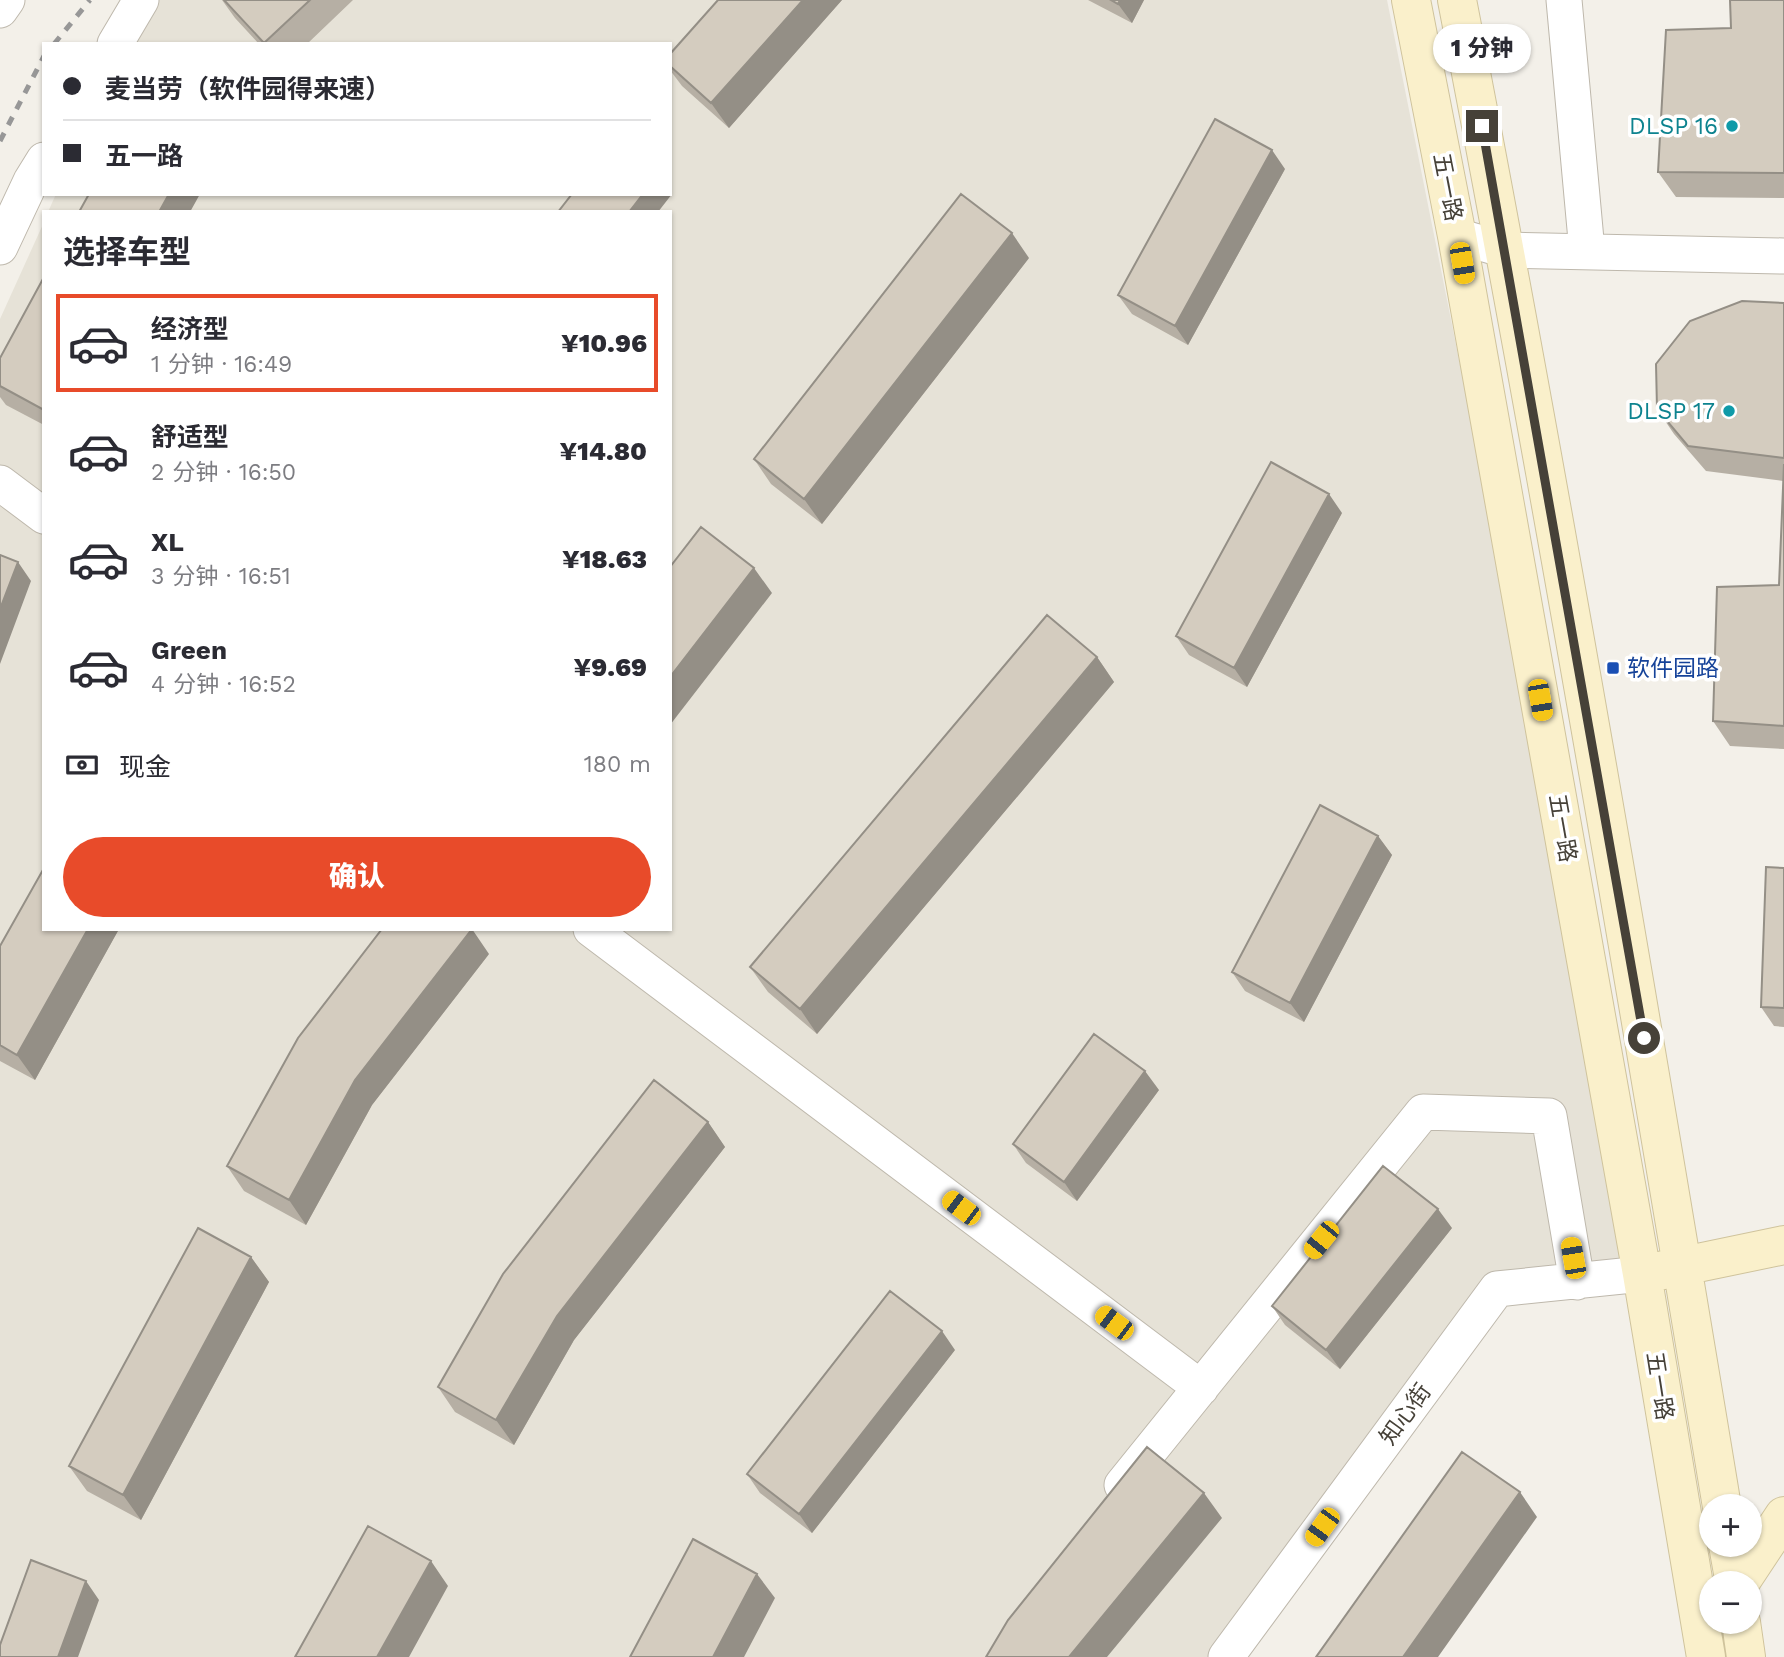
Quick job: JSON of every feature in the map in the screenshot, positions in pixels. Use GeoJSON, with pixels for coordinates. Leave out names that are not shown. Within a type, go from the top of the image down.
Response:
{"type":"FeatureCollection","features":[{"type":"Feature","properties":{"kind":"main road","name":"五一路"},"geometry":{"type":"LineString","coordinates":[[1411,0],[1457,236],[1642,1274],[1706,1657]]}},
{"type":"Feature","properties":{"kind":"main road","name":"五一路"},"geometry":{"type":"LineString","coordinates":[[1457,0],[1505,250],[1683,1267],[1720,1494]]}},
{"type":"Feature","properties":{"kind":"main road"},"geometry":{"type":"LineString","coordinates":[[1642,1274],[1784,1245]]}},
{"type":"Feature","properties":{"kind":"main road"},"geometry":{"type":"LineString","coordinates":[[1746,1571],[1784,1517]]}},
{"type":"Feature","properties":{"kind":"main road"},"geometry":{"type":"LineString","coordinates":[[1743,1634],[1746,1657]]}},
{"type":"Feature","properties":{"kind":"street"},"geometry":{"type":"LineString","coordinates":[[0,10],[7,0]]}},
{"type":"Feature","properties":{"kind":"street"},"geometry":{"type":"LineString","coordinates":[[116,42],[141,0]]}},
{"type":"Feature","properties":{"kind":"street"},"geometry":{"type":"LineString","coordinates":[[1564,0],[1587,251]]}},
{"type":"Feature","properties":{"kind":"street"},"geometry":{"type":"LineString","coordinates":[[0,247],[42,163]]}},
{"type":"Feature","properties":{"kind":"street"},"geometry":{"type":"LineString","coordinates":[[1457,236],[1505,250],[1784,256]]}},
{"type":"Feature","properties":{"kind":"street"},"geometry":{"type":"LineString","coordinates":[[0,484],[42,515]]}},
{"type":"Feature","properties":{"kind":"street"},"geometry":{"type":"LineString","coordinates":[[594,931],[1200,1388]]}},
{"type":"Feature","properties":{"kind":"street"},"geometry":{"type":"LineString","coordinates":[[1098,1515],[1423,1112],[1549,1116],[1577,1282]]}},
{"type":"Feature","properties":{"kind":"street","name":"知心街"},"geometry":{"type":"LineString","coordinates":[[1226,1657],[1497,1289],[1642,1274]]}},
{"type":"Feature","properties":{"kind":"shaded area"},"geometry":{"type":"Polygon","coordinates":[[[143,0],[1387,0],[1642,1274],[1497,1289],[1226,1657],[0,1657],[0,319],[42,226],[42,931],[672,931],[672,210],[49,210],[55,196],[672,196],[672,42],[125,42],[143,0]]]}},
{"type":"Feature","properties":{"kind":"building"},"geometry":{"type":"Polygon","coordinates":[[[224,0],[310,0],[265,42],[224,0]]]}},
{"type":"Feature","properties":{"kind":"building"},"geometry":{"type":"Polygon","coordinates":[[[718,0],[803,0],[711,103],[672,68],[672,52],[718,0]]]}},
{"type":"Feature","properties":{"kind":"building","name":"DLSP 16"},"geometry":{"type":"Polygon","coordinates":[[[1730,0],[1784,0],[1784,173],[1658,172],[1666,30],[1731,28],[1730,0]]]}},
{"type":"Feature","properties":{"kind":"building"},"geometry":{"type":"Polygon","coordinates":[[[1215,119],[1272,150],[1175,326],[1118,295],[1215,119]]]}},
{"type":"Feature","properties":{"kind":"building"},"geometry":{"type":"Polygon","coordinates":[[[961,194],[1012,233],[804,499],[754,459],[961,194]]]}},
{"type":"Feature","properties":{"kind":"building"},"geometry":{"type":"Polygon","coordinates":[[[88,196],[168,196],[160,210],[80,210],[88,196]]]}},
{"type":"Feature","properties":{"kind":"building"},"geometry":{"type":"Polygon","coordinates":[[[570,196],[641,196],[631,210],[560,210],[570,196]]]}},
{"type":"Feature","properties":{"kind":"building"},"geometry":{"type":"Polygon","coordinates":[[[42,281],[42,409],[0,386],[0,358],[42,281]]]}},
{"type":"Feature","properties":{"kind":"building","name":"DLSP 17"},"geometry":{"type":"Polygon","coordinates":[[[1742,301],[1784,303],[1784,458],[1688,446],[1657,409],[1656,364],[1690,321],[1742,301]]]}},
{"type":"Feature","properties":{"kind":"building"},"geometry":{"type":"Polygon","coordinates":[[[1271,462],[1329,494],[1234,668],[1176,636],[1271,462]]]}},
{"type":"Feature","properties":{"kind":"building"},"geometry":{"type":"Polygon","coordinates":[[[1784,464],[1784,726],[1713,721],[1717,587],[1779,585],[1784,464]]]}},
{"type":"Feature","properties":{"kind":"building"},"geometry":{"type":"Polygon","coordinates":[[[701,527],[754,568],[672,674],[672,564],[701,527]]]}},
{"type":"Feature","properties":{"kind":"building"},"geometry":{"type":"Polygon","coordinates":[[[0,555],[18,562],[0,609],[0,555]]]}},
{"type":"Feature","properties":{"kind":"building"},"geometry":{"type":"Polygon","coordinates":[[[1047,615],[1097,657],[800,1009],[750,967],[1047,615]]]}},
{"type":"Feature","properties":{"kind":"building"},"geometry":{"type":"Polygon","coordinates":[[[1320,805],[1378,836],[1290,1003],[1232,972],[1320,805]]]}},
{"type":"Feature","properties":{"kind":"building"},"geometry":{"type":"Polygon","coordinates":[[[1766,867],[1784,868],[1784,1008],[1761,1007],[1766,867]]]}},
{"type":"Feature","properties":{"kind":"building"},"geometry":{"type":"Polygon","coordinates":[[[42,872],[42,931],[87,931],[17,1055],[0,1045],[0,946],[42,872]]]}},
{"type":"Feature","properties":{"kind":"building"},"geometry":{"type":"Polygon","coordinates":[[[380,931],[470,931],[355,1080],[289,1200],[227,1166],[298,1038],[380,931]]]}},
{"type":"Feature","properties":{"kind":"building"},"geometry":{"type":"Polygon","coordinates":[[[1094,1034],[1145,1071],[1064,1182],[1013,1144],[1094,1034]]]}},
{"type":"Feature","properties":{"kind":"building"},"geometry":{"type":"Polygon","coordinates":[[[654,1080],[708,1122],[557,1316],[496,1420],[438,1387],[503,1274],[654,1080]]]}},
{"type":"Feature","properties":{"kind":"building"},"geometry":{"type":"Polygon","coordinates":[[[1383,1166],[1438,1209],[1326,1350],[1272,1306],[1383,1166]]]}},
{"type":"Feature","properties":{"kind":"building"},"geometry":{"type":"Polygon","coordinates":[[[198,1228],[251,1257],[123,1495],[69,1466],[198,1228]]]}},
{"type":"Feature","properties":{"kind":"building"},"geometry":{"type":"Polygon","coordinates":[[[890,1291],[942,1331],[799,1514],[747,1474],[890,1291]]]}},
{"type":"Feature","properties":{"kind":"building"},"geometry":{"type":"Polygon","coordinates":[[[1147,1447],[1204,1493],[1069,1657],[986,1657],[1008,1620],[1147,1447]]]}},
{"type":"Feature","properties":{"kind":"building"},"geometry":{"type":"Polygon","coordinates":[[[1462,1452],[1520,1492],[1403,1657],[1316,1657],[1462,1452]]]}},
{"type":"Feature","properties":{"kind":"building"},"geometry":{"type":"Polygon","coordinates":[[[368,1526],[431,1561],[377,1657],[295,1657],[368,1526]]]}},
{"type":"Feature","properties":{"kind":"building"},"geometry":{"type":"Polygon","coordinates":[[[693,1539],[757,1574],[713,1657],[630,1657],[693,1539]]]}},
{"type":"Feature","properties":{"kind":"building"},"geometry":{"type":"Polygon","coordinates":[[[31,1560],[86,1581],[58,1657],[0,1657],[0,1645],[31,1560]]]}},
{"type":"Feature","properties":{"kind":"railway"},"geometry":{"type":"LineString","coordinates":[[56,42],[90,0]]}},
{"type":"Feature","properties":{"kind":"railway"},"geometry":{"type":"LineString","coordinates":[[0,141],[42,60]]}},
{"type":"Feature","properties":{"kind":"place","name":"DLSP 16"},"geometry":{"type":"Point","coordinates":[1732,126]}},
{"type":"Feature","properties":{"kind":"place","name":"DLSP 17"},"geometry":{"type":"Point","coordinates":[1729,411]}},
{"type":"Feature","properties":{"kind":"place","name":"软件园路"},"geometry":{"type":"Point","coordinates":[1613,668]}},
{"type":"Feature","properties":{"kind":"route"},"geometry":{"type":"LineString","coordinates":[[1482,126],[1644,1038]]}}]}
